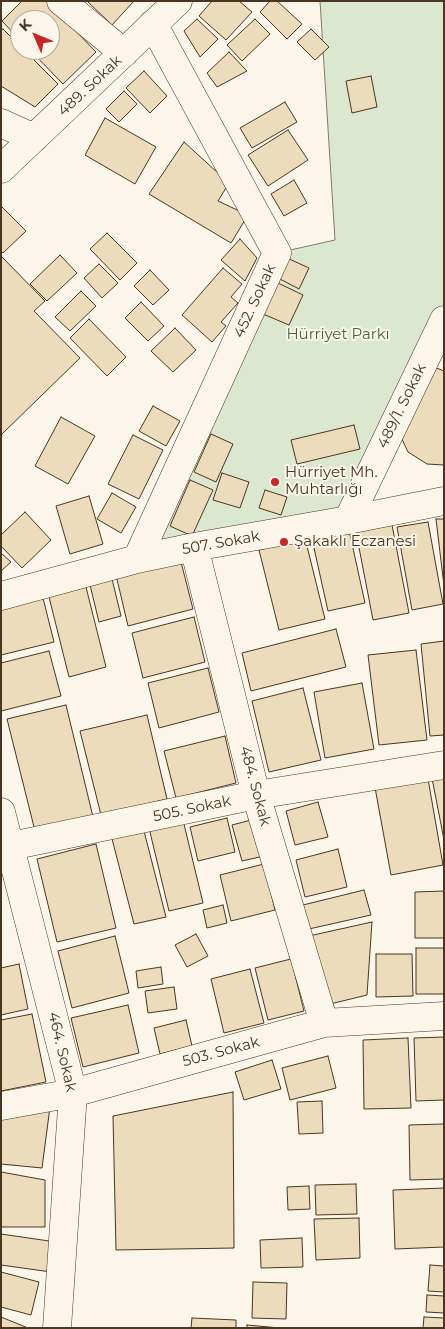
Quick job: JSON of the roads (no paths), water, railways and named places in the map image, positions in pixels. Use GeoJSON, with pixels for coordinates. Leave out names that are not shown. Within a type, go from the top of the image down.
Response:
{"type":"FeatureCollection","features":[{"type":"Feature","properties":{"kind":"street"},"geometry":{"type":"LineString","coordinates":[[61,1],[124,54]]}},
{"type":"Feature","properties":{"kind":"street","name":"489. Sokak"},"geometry":{"type":"LineString","coordinates":[[1,169],[178,1]]}},
{"type":"Feature","properties":{"kind":"street","name":"452. Sokak"},"geometry":{"type":"LineString","coordinates":[[137,559],[278,253],[153,24]]}},
{"type":"Feature","properties":{"kind":"street"},"geometry":{"type":"LineString","coordinates":[[1,123],[34,138]]}},
{"type":"Feature","properties":{"kind":"street","name":"489/1. Sokak"},"geometry":{"type":"LineString","coordinates":[[348,520],[444,320]]}},
{"type":"Feature","properties":{"kind":"street","name":"507. Sokak"},"geometry":{"type":"LineString","coordinates":[[1,596],[137,559],[444,501]]}},
{"type":"Feature","properties":{"kind":"street","name":"484. Sokak"},"geometry":{"type":"LineString","coordinates":[[194,547],[256,795],[324,1023]]}},
{"type":"Feature","properties":{"kind":"street","name":"505. Sokak"},"geometry":{"type":"LineString","coordinates":[[6,847],[256,795],[444,765]]}},
{"type":"Feature","properties":{"kind":"street","name":"464. Sokak"},"geometry":{"type":"LineString","coordinates":[[1,812],[6,847],[73,1093],[56,1328]]}},
{"type":"Feature","properties":{"kind":"street","name":"503. Sokak"},"geometry":{"type":"LineString","coordinates":[[1,1106],[73,1093],[324,1023],[444,1016]]}},
{"type":"Feature","properties":{"kind":"place","name":"Hürriyet Mh. Muhtarlığı"},"geometry":{"type":"Point","coordinates":[275,482]}},
{"type":"Feature","properties":{"kind":"place","name":"Şakaklı Eczanesi"},"geometry":{"type":"Point","coordinates":[284,542]}},
{"type":"Feature","properties":{"kind":"park label","name":"Hürriyet Parkı"},"geometry":{"type":"Point","coordinates":[338,335]}}]}
